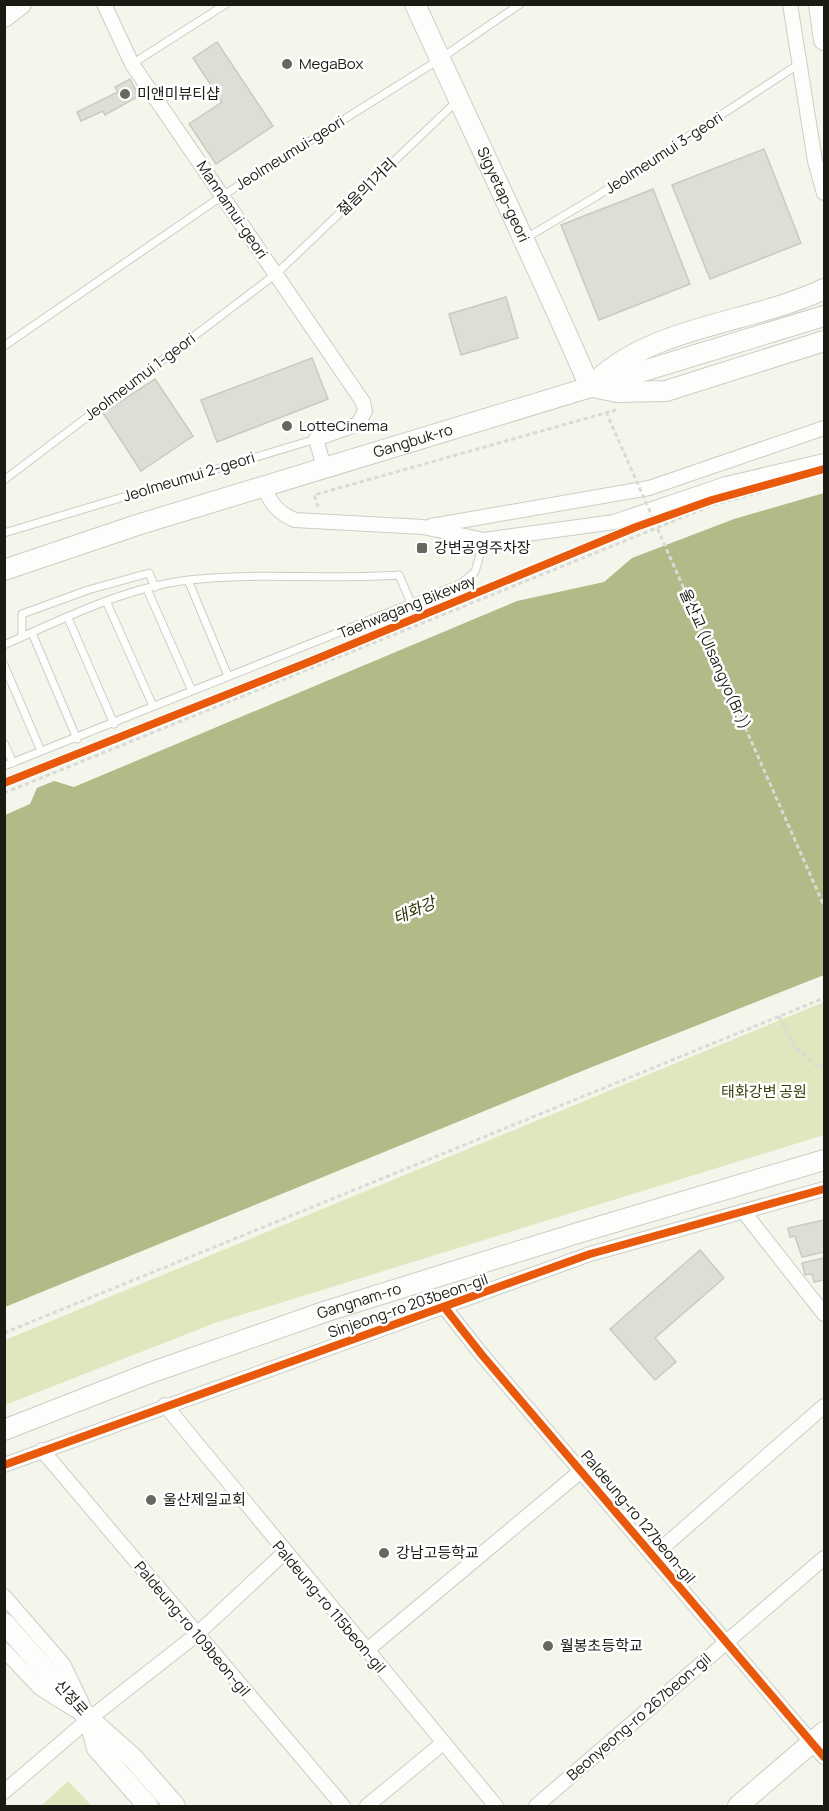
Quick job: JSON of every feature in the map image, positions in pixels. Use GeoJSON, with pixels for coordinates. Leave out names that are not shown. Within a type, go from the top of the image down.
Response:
{"type":"FeatureCollection","features":[{"type":"Feature","properties":{"kind":"main road"},"geometry":{"type":"LineString","coordinates":[[4,17],[21,4]]}},
{"type":"Feature","properties":{"kind":"main road","name":"Sigyetap-geori"},"geometry":{"type":"LineString","coordinates":[[415,4],[457,101],[525,238],[590,387]]}},
{"type":"Feature","properties":{"kind":"main road"},"geometry":{"type":"LineString","coordinates":[[819,4],[825,40]]}},
{"type":"Feature","properties":{"kind":"main road"},"geometry":{"type":"LineString","coordinates":[[590,387],[608,369],[654,345],[823,290]]}},
{"type":"Feature","properties":{"kind":"main road","name":"Gangbuk-ro"},"geometry":{"type":"LineString","coordinates":[[4,570],[324,467],[825,316]]}},
{"type":"Feature","properties":{"kind":"main road"},"geometry":{"type":"LineString","coordinates":[[590,387],[617,392],[666,391],[825,341]]}},
{"type":"Feature","properties":{"kind":"main road"},"geometry":{"type":"LineString","coordinates":[[800,349],[825,349]]}},
{"type":"Feature","properties":{"kind":"main road","name":"Gangnam-ro"},"geometry":{"type":"LineString","coordinates":[[4,1430],[147,1374],[327,1311],[581,1232],[824,1162]]}},
{"type":"Feature","properties":{"kind":"main road","name":"신정로"},"geometry":{"type":"LineString","coordinates":[[4,1623],[89,1719],[97,1748],[145,1804]]}},
{"type":"Feature","properties":{"kind":"main road"},"geometry":{"type":"LineString","coordinates":[[89,1719],[133,1758],[175,1806]]}},
{"type":"Feature","properties":{"kind":"main road"},"geometry":{"type":"LineString","coordinates":[[738,1806],[821,1744]]}},
{"type":"Feature","properties":{"kind":"main road"},"geometry":{"type":"LineString","coordinates":[[145,1804],[128,1779],[124,1769],[126,1765],[134,1766],[159,1788]]}},
{"type":"Feature","properties":{"kind":"street","name":"Mannamui-geori"},"geometry":{"type":"LineString","coordinates":[[104,4],[132,64],[363,402],[365,411]]}},
{"type":"Feature","properties":{"kind":"street"},"geometry":{"type":"LineString","coordinates":[[790,4],[815,161],[825,194]]}},
{"type":"Feature","properties":{"kind":"street","name":"Jeolmeumui 2-geori"},"geometry":{"type":"LineString","coordinates":[[316,439],[358,424],[365,411]]}},
{"type":"Feature","properties":{"kind":"street"},"geometry":{"type":"LineString","coordinates":[[423,527],[649,488],[825,428]]}},
{"type":"Feature","properties":{"kind":"street"},"geometry":{"type":"LineString","coordinates":[[316,439],[324,467]]}},
{"type":"Feature","properties":{"kind":"street"},"geometry":{"type":"LineString","coordinates":[[264,487],[270,503],[281,514],[296,520],[423,527],[484,540],[614,522],[726,484],[825,460]]}},
{"type":"Feature","properties":{"kind":"street","name":"Sinjeong-ro 203beon-gil"},"geometry":{"type":"LineString","coordinates":[[4,1465],[446,1308],[590,1254],[825,1189]]}},
{"type":"Feature","properties":{"kind":"street"},"geometry":{"type":"LineString","coordinates":[[743,1210],[825,1314]]}},
{"type":"Feature","properties":{"kind":"street","name":"Paldeung-ro 127beon-gil"},"geometry":{"type":"LineString","coordinates":[[446,1308],[653,1556],[727,1642],[821,1744]]}},
{"type":"Feature","properties":{"kind":"street","name":"Paldeung-ro 115beon-gil"},"geometry":{"type":"LineString","coordinates":[[165,1406],[284,1553],[496,1806]]}},
{"type":"Feature","properties":{"kind":"street"},"geometry":{"type":"LineString","coordinates":[[653,1556],[825,1406]]}},
{"type":"Feature","properties":{"kind":"street","name":"Paldeung-ro 109beon-gil"},"geometry":{"type":"LineString","coordinates":[[42,1450],[196,1635],[343,1806]]}},
{"type":"Feature","properties":{"kind":"street"},"geometry":{"type":"LineString","coordinates":[[366,1651],[581,1471]]}},
{"type":"Feature","properties":{"kind":"street"},"geometry":{"type":"LineString","coordinates":[[4,1792],[89,1719],[196,1635],[284,1553]]}},
{"type":"Feature","properties":{"kind":"street","name":"Beonyeong-ro 267beon-gil"},"geometry":{"type":"LineString","coordinates":[[536,1806],[825,1558]]}},
{"type":"Feature","properties":{"kind":"street"},"geometry":{"type":"LineString","coordinates":[[4,1596],[63,1664],[89,1719]]}},
{"type":"Feature","properties":{"kind":"street"},"geometry":{"type":"LineString","coordinates":[[4,1650],[40,1688],[89,1719]]}},
{"type":"Feature","properties":{"kind":"street"},"geometry":{"type":"LineString","coordinates":[[367,1806],[443,1743]]}},
{"type":"Feature","properties":{"kind":"lane"},"geometry":{"type":"LineString","coordinates":[[132,64],[226,4]]}},
{"type":"Feature","properties":{"kind":"lane","name":"Jeolmeumui-geori"},"geometry":{"type":"LineString","coordinates":[[4,346],[222,196],[440,59],[520,4]]}},
{"type":"Feature","properties":{"kind":"lane","name":"Jeolmeumui 3-geori"},"geometry":{"type":"LineString","coordinates":[[525,238],[597,196],[800,64]]}},
{"type":"Feature","properties":{"kind":"lane","name":"젊음의1거리"},"geometry":{"type":"LineString","coordinates":[[276,274],[457,101]]}},
{"type":"Feature","properties":{"kind":"lane","name":"Jeolmeumui 1-geori"},"geometry":{"type":"LineString","coordinates":[[4,480],[276,274]]}},
{"type":"Feature","properties":{"kind":"lane","name":"Jeolmeumui 2-geori"},"geometry":{"type":"LineString","coordinates":[[4,533],[316,439]]}},
{"type":"Feature","properties":{"kind":"lane"},"geometry":{"type":"LineString","coordinates":[[4,766],[77,739],[153,706],[460,584],[475,572],[484,540]]}},
{"type":"Feature","properties":{"kind":"lane"},"geometry":{"type":"LineString","coordinates":[[22,637],[22,614],[88,590],[149,573],[151,588],[192,691]]}},
{"type":"Feature","properties":{"kind":"lane"},"geometry":{"type":"LineString","coordinates":[[4,645],[108,603],[151,588],[188,580],[264,576],[399,575],[411,603]]}},
{"type":"Feature","properties":{"kind":"lane"},"geometry":{"type":"LineString","coordinates":[[188,580],[228,676]]}},
{"type":"Feature","properties":{"kind":"lane"},"geometry":{"type":"LineString","coordinates":[[108,603],[153,706]]}},
{"type":"Feature","properties":{"kind":"lane"},"geometry":{"type":"LineString","coordinates":[[68,618],[114,724]]}},
{"type":"Feature","properties":{"kind":"lane"},"geometry":{"type":"LineString","coordinates":[[32,633],[77,739]]}},
{"type":"Feature","properties":{"kind":"lane"},"geometry":{"type":"LineString","coordinates":[[4,665],[41,751]]}},
{"type":"Feature","properties":{"kind":"lane"},"geometry":{"type":"LineString","coordinates":[[4,743],[13,763]]}},
{"type":"Feature","properties":{"kind":"path"},"geometry":{"type":"LineString","coordinates":[[4,793],[712,505],[766,488]]}},
{"type":"Feature","properties":{"kind":"path"},"geometry":{"type":"LineString","coordinates":[[4,1333],[825,998]]}},
{"type":"Feature","properties":{"kind":"path"},"geometry":{"type":"LineString","coordinates":[[779,1016],[794,1046],[818,1067],[825,1064]]}},
{"type":"Feature","properties":{"kind":"green space","name":"태화강변 공원"},"geometry":{"type":"Polygon","coordinates":[[[824,1002],[824,1135],[215,1323],[5,1405],[5,1340],[824,1002]]]}},
{"type":"Feature","properties":{"kind":"green space"},"geometry":{"type":"Polygon","coordinates":[[[68,1781],[92,1806],[41,1806],[68,1781]]]}},
{"type":"Feature","properties":{"kind":"water","name":"태화강"},"geometry":{"type":"Polygon","coordinates":[[[824,493],[824,975],[592,1067],[5,1307],[5,815],[30,804],[37,788],[54,781],[74,787],[517,601],[604,582],[632,558],[734,519],[824,493]]]}},
{"type":"Feature","properties":{"kind":"building"},"geometry":{"type":"Polygon","coordinates":[[[217,42],[273,126],[216,164],[189,124],[222,102],[193,58],[217,42]]]}},
{"type":"Feature","properties":{"kind":"building"},"geometry":{"type":"Polygon","coordinates":[[[130,79],[139,96],[105,115],[103,111],[81,121],[77,112],[118,92],[115,87],[130,79]]]}},
{"type":"Feature","properties":{"kind":"building"},"geometry":{"type":"Polygon","coordinates":[[[764,149],[801,243],[710,279],[672,185],[764,149]]]}},
{"type":"Feature","properties":{"kind":"building"},"geometry":{"type":"Polygon","coordinates":[[[653,189],[690,284],[599,320],[561,225],[653,189]]]}},
{"type":"Feature","properties":{"kind":"building"},"geometry":{"type":"Polygon","coordinates":[[[506,297],[518,338],[461,355],[449,314],[506,297]]]}},
{"type":"Feature","properties":{"kind":"building"},"geometry":{"type":"Polygon","coordinates":[[[312,358],[328,399],[217,442],[201,400],[312,358]]]}},
{"type":"Feature","properties":{"kind":"building"},"geometry":{"type":"Polygon","coordinates":[[[155,379],[193,436],[141,471],[103,413],[155,379]]]}},
{"type":"Feature","properties":{"kind":"building"},"geometry":{"type":"Polygon","coordinates":[[[824,1220],[824,1252],[802,1257],[795,1236],[790,1237],[788,1228],[824,1220]]]}},
{"type":"Feature","properties":{"kind":"building"},"geometry":{"type":"Polygon","coordinates":[[[700,1250],[724,1278],[655,1338],[676,1362],[655,1380],[610,1329],[700,1250]]]}},
{"type":"Feature","properties":{"kind":"building"},"geometry":{"type":"Polygon","coordinates":[[[824,1258],[824,1280],[814,1282],[812,1274],[805,1275],[802,1263],[824,1258]]]}},
{"type":"Feature","properties":{"kind":"cycle path","name":"Taehwagang Bikeway"},"geometry":{"type":"LineString","coordinates":[[4,783],[309,662],[636,527],[712,500],[824,469]]}},
{"type":"Feature","properties":{"kind":"cycle path"},"geometry":{"type":"LineString","coordinates":[[4,1465],[590,1254],[824,1189]]}},
{"type":"Feature","properties":{"kind":"cycle path"},"geometry":{"type":"LineString","coordinates":[[445,1308],[482,1355],[824,1757]]}},
{"type":"Feature","properties":{"kind":"place","name":"MegaBox"},"geometry":{"type":"Point","coordinates":[287,64]}},
{"type":"Feature","properties":{"kind":"place","name":"미앤미뷰티샵"},"geometry":{"type":"Point","coordinates":[125,94]}},
{"type":"Feature","properties":{"kind":"place","name":"LotteCinema"},"geometry":{"type":"Point","coordinates":[287,426]}},
{"type":"Feature","properties":{"kind":"place","name":"강변공영주차장"},"geometry":{"type":"Point","coordinates":[422,548]}},
{"type":"Feature","properties":{"kind":"place","name":"울산제일교회"},"geometry":{"type":"Point","coordinates":[151,1500]}},
{"type":"Feature","properties":{"kind":"place","name":"강남고등학교"},"geometry":{"type":"Point","coordinates":[384,1553]}},
{"type":"Feature","properties":{"kind":"place","name":"월봉초등학교"},"geometry":{"type":"Point","coordinates":[548,1646]}}]}
